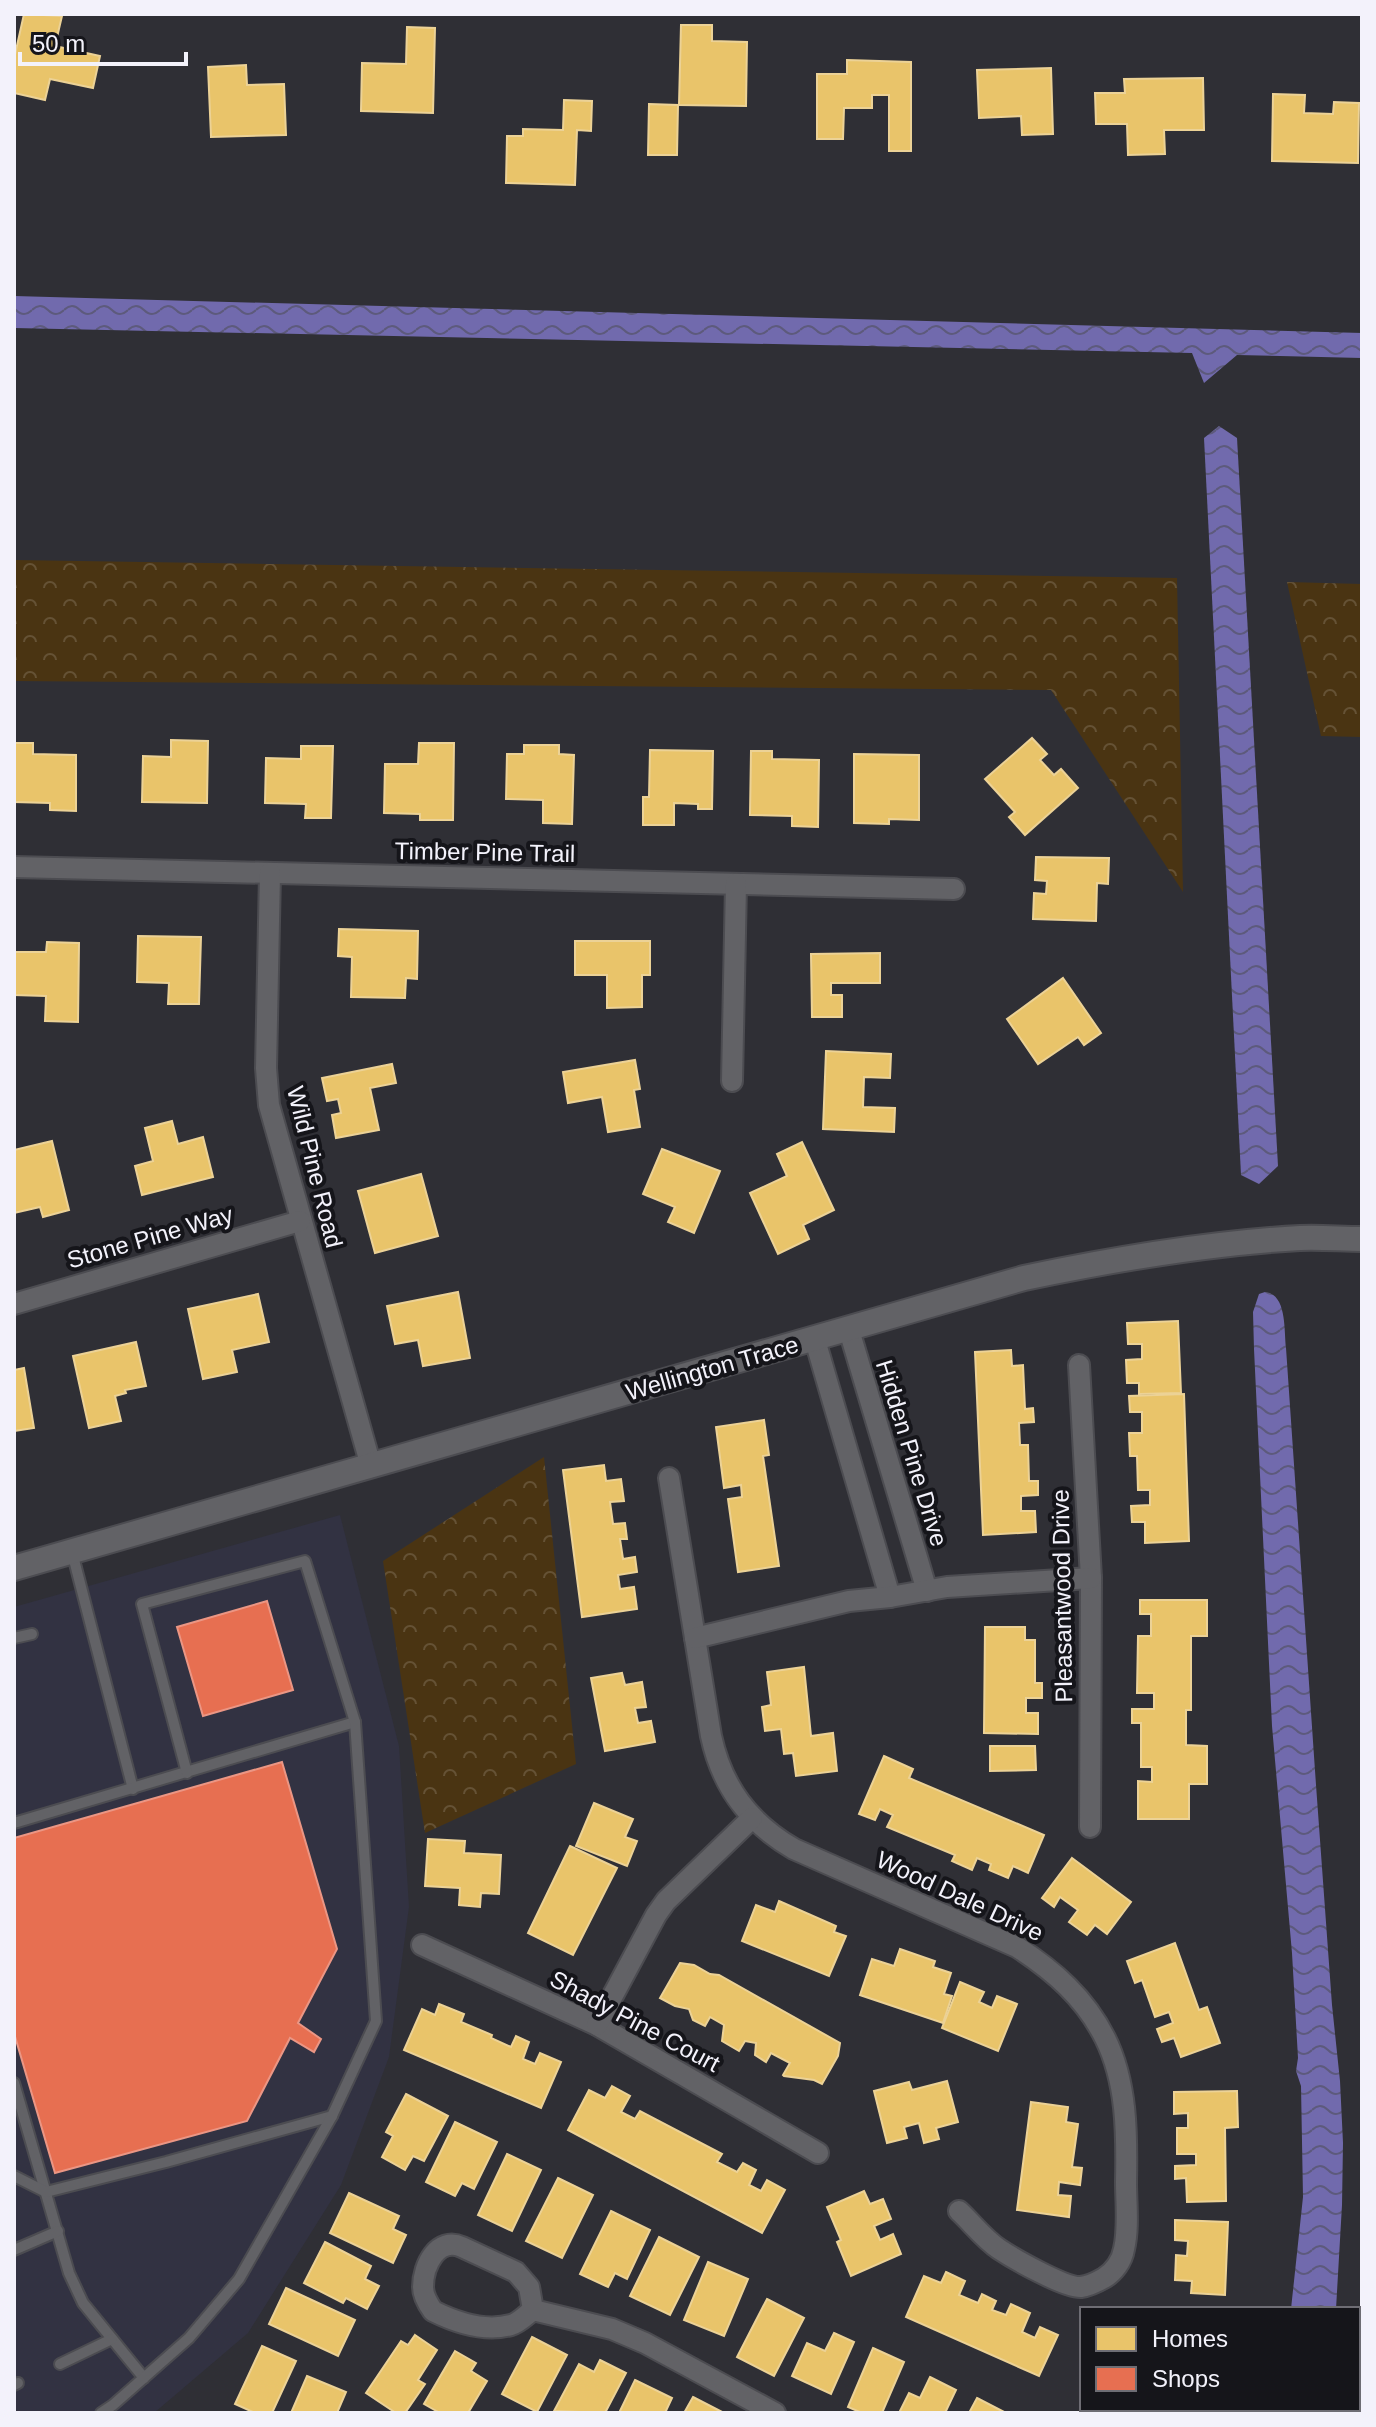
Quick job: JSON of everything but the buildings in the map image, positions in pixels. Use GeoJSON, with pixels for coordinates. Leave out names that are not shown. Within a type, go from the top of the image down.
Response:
{"type":"FeatureCollection","features":[{"type":"Feature","properties":{"kind":"street","name":"Timber Pine Trail"},"geometry":{"type":"LineString","coordinates":[[14,867],[954,889]]}},
{"type":"Feature","properties":{"kind":"street","name":"Wild Pine Road"},"geometry":{"type":"LineString","coordinates":[[270,873],[266,1068],[269,1105],[371,1466]]}},
{"type":"Feature","properties":{"kind":"street"},"geometry":{"type":"LineString","coordinates":[[732,1081],[736,884]]}},
{"type":"Feature","properties":{"kind":"street","name":"Stone Pine Way"},"geometry":{"type":"LineString","coordinates":[[14,1304],[300,1221]]}},
{"type":"Feature","properties":{"kind":"street","name":"Wellington Trace"},"geometry":{"type":"LineString","coordinates":[[14,1568],[1024,1278],[1107,1261],[1191,1249],[1300,1238],[1362,1239]]}},
{"type":"Feature","properties":{"kind":"street","name":"Hidden Pine Drive"},"geometry":{"type":"LineString","coordinates":[[849,1330],[927,1591]]}},
{"type":"Feature","properties":{"kind":"street"},"geometry":{"type":"LineString","coordinates":[[815,1340],[890,1597]]}},
{"type":"Feature","properties":{"kind":"street","name":"Pleasantwood Drive"},"geometry":{"type":"LineString","coordinates":[[1079,1365],[1091,1578],[1090,1827]]}},
{"type":"Feature","properties":{"kind":"street","name":"Wood Dale Drive"},"geometry":{"type":"LineString","coordinates":[[669,1478],[715,1754],[728,1786],[752,1818],[794,1849],[1017,1947],[1044,1964],[1069,1986],[1089,2011],[1117,2069],[1124,2101],[1127,2157],[1125,2248],[1119,2263],[1109,2275],[1081,2287],[1066,2285],[998,2248],[959,2211]]}},
{"type":"Feature","properties":{"kind":"street","name":"Wellington Trace"},"geometry":{"type":"LineString","coordinates":[[14,1561],[72,1552]]}},
{"type":"Feature","properties":{"kind":"street"},"geometry":{"type":"LineString","coordinates":[[695,1638],[849,1601],[947,1587],[1091,1578]]}},
{"type":"Feature","properties":{"kind":"street"},"geometry":{"type":"LineString","coordinates":[[597,2025],[661,1908],[752,1818]]}},
{"type":"Feature","properties":{"kind":"street","name":"Shady Pine Court"},"geometry":{"type":"LineString","coordinates":[[422,1945],[597,2025],[818,2153]]}},
{"type":"Feature","properties":{"kind":"street"},"geometry":{"type":"LineString","coordinates":[[542,2313],[529,2287],[516,2272],[453,2243],[440,2245],[432,2257],[422,2290],[433,2311],[469,2325],[486,2327],[513,2325],[542,2313],[612,2329],[775,2413]]}},
{"type":"Feature","properties":{"kind":"lane"},"geometry":{"type":"LineString","coordinates":[[72,1552],[133,1789]]}},
{"type":"Feature","properties":{"kind":"lane"},"geometry":{"type":"LineString","coordinates":[[101,2413],[189,2338],[239,2279],[332,2116],[376,2021],[355,1722],[305,1561],[142,1604],[187,1773]]}},
{"type":"Feature","properties":{"kind":"lane"},"geometry":{"type":"LineString","coordinates":[[14,1638],[32,1634]]}},
{"type":"Feature","properties":{"kind":"lane"},"geometry":{"type":"LineString","coordinates":[[14,1823],[355,1722]]}},
{"type":"Feature","properties":{"kind":"lane"},"geometry":{"type":"LineString","coordinates":[[14,2083],[16,2101],[69,2273],[83,2303],[144,2378]]}},
{"type":"Feature","properties":{"kind":"lane"},"geometry":{"type":"LineString","coordinates":[[14,2176],[46,2192],[332,2116]]}},
{"type":"Feature","properties":{"kind":"lane"},"geometry":{"type":"LineString","coordinates":[[14,2250],[58,2231]]}},
{"type":"Feature","properties":{"kind":"lane"},"geometry":{"type":"LineString","coordinates":[[60,2364],[112,2339]]}},
{"type":"Feature","properties":{"kind":"shaded area"},"geometry":{"type":"Polygon","coordinates":[[[340,1515],[399,1746],[409,1907],[389,2057],[341,2185],[248,2333],[154,2413],[14,2413],[14,1607],[340,1515]]]}},
{"type":"Feature","properties":{"kind":"green space"},"geometry":{"type":"Polygon","coordinates":[[[14,560],[1177,578],[1183,892],[1051,690],[14,681],[14,560]]]}},
{"type":"Feature","properties":{"kind":"green space"},"geometry":{"type":"Polygon","coordinates":[[[1287,582],[1362,584],[1362,737],[1321,736],[1287,582]]]}},
{"type":"Feature","properties":{"kind":"green space"},"geometry":{"type":"Polygon","coordinates":[[[544,1457],[576,1764],[425,1833],[383,1561],[544,1457]]]}},
{"type":"Feature","properties":{"kind":"water"},"geometry":{"type":"Polygon","coordinates":[[[14,296],[1362,333],[1362,358],[1237,355],[1204,383],[1192,353],[14,328],[14,296]]]}},
{"type":"Feature","properties":{"kind":"water"},"geometry":{"type":"Polygon","coordinates":[[[1219,426],[1237,438],[1278,1166],[1259,1184],[1241,1175],[1204,438],[1219,426]]]}},
{"type":"Feature","properties":{"kind":"water"},"geometry":{"type":"Polygon","coordinates":[[[1265,1292],[1277,1299],[1284,1323],[1340,2081],[1342,2205],[1336,2307],[1291,2307],[1303,2197],[1301,2086],[1296,2071],[1298,2058],[1292,1953],[1272,1726],[1254,1349],[1253,1312],[1259,1294],[1265,1292]]]}}]}
